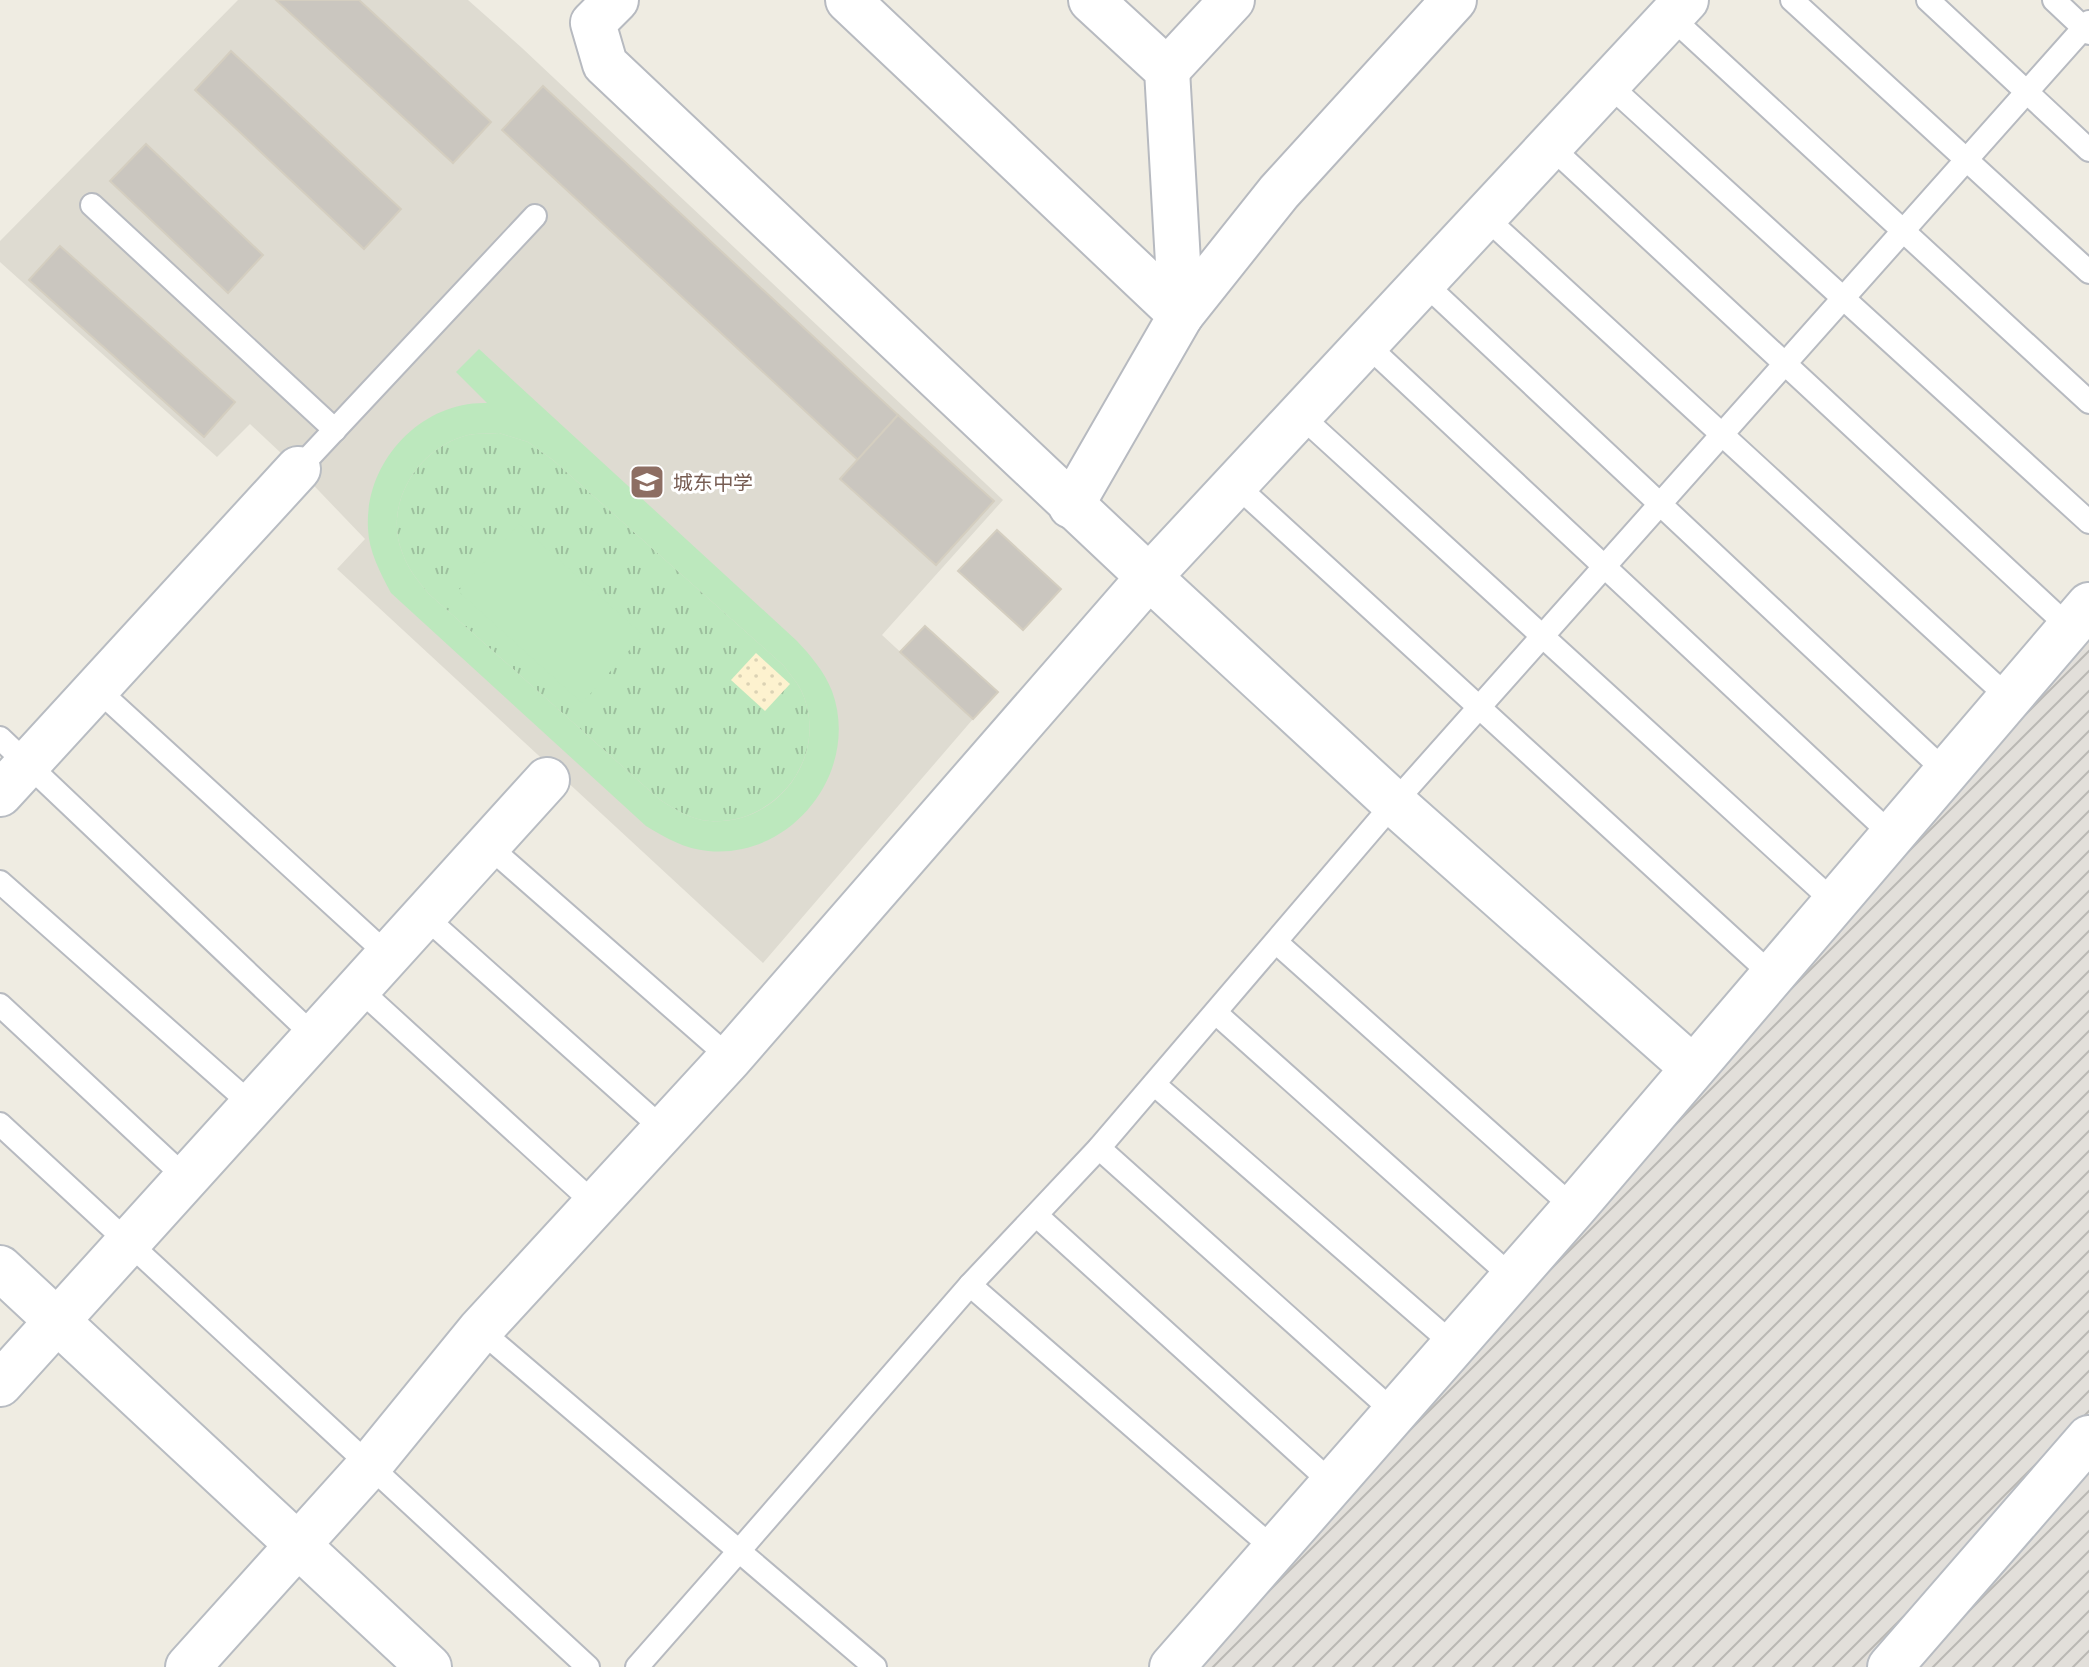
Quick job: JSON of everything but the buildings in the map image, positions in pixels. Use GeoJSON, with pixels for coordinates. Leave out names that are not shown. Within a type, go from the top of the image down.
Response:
{"type":"FeatureCollection","features":[{"type":"Feature","properties":{"kind":"street"},"geometry":{"type":"LineString","coordinates":[[616,0],[593,23],[605,64],[1071,506],[1394,803],[1693,1068]]}},
{"type":"Feature","properties":{"kind":"street"},"geometry":{"type":"LineString","coordinates":[[1091,0],[1167,70],[1181,315]]}},
{"type":"Feature","properties":{"kind":"street"},"geometry":{"type":"LineString","coordinates":[[1167,70],[1232,0]]}},
{"type":"Feature","properties":{"kind":"street"},"geometry":{"type":"LineString","coordinates":[[1071,506],[1181,315],[1279,192],[1454,0]]}},
{"type":"Feature","properties":{"kind":"street"},"geometry":{"type":"LineString","coordinates":[[854,2],[1181,315]]}},
{"type":"Feature","properties":{"kind":"street"},"geometry":{"type":"LineString","coordinates":[[188,1667],[369,1466],[480,1330],[730,1058],[1149,577],[1678,8]]}},
{"type":"Feature","properties":{"kind":"street"},"geometry":{"type":"LineString","coordinates":[[9,765],[97,689],[298,469]]}},
{"type":"Feature","properties":{"kind":"street"},"geometry":{"type":"LineString","coordinates":[[1172,1667],[1574,1208],[2079,616]]}},
{"type":"Feature","properties":{"kind":"street"},"geometry":{"type":"LineString","coordinates":[[0,1384],[547,780]]}},
{"type":"Feature","properties":{"kind":"street"},"geometry":{"type":"LineString","coordinates":[[0,1268],[429,1667]]}},
{"type":"Feature","properties":{"kind":"street"},"geometry":{"type":"LineString","coordinates":[[1890,1667],[2089,1438]]}},
{"type":"Feature","properties":{"kind":"lane"},"geometry":{"type":"LineString","coordinates":[[1792,0],[2089,272]]}},
{"type":"Feature","properties":{"kind":"lane"},"geometry":{"type":"LineString","coordinates":[[1928,0],[2089,150]]}},
{"type":"Feature","properties":{"kind":"lane"},"geometry":{"type":"LineString","coordinates":[[637,1667],[970,1285],[1099,1148],[1394,803],[2087,27],[2054,0]]}},
{"type":"Feature","properties":{"kind":"lane"},"geometry":{"type":"LineString","coordinates":[[1678,8],[1903,231],[2089,402]]}},
{"type":"Feature","properties":{"kind":"lane"},"geometry":{"type":"LineString","coordinates":[[1608,84],[2089,522]]}},
{"type":"Feature","properties":{"kind":"lane"},"geometry":{"type":"LineString","coordinates":[[1550,146],[1785,364],[2079,616]]}},
{"type":"Feature","properties":{"kind":"lane"},"geometry":{"type":"LineString","coordinates":[[92,205],[335,430]]}},
{"type":"Feature","properties":{"kind":"lane"},"geometry":{"type":"LineString","coordinates":[[298,469],[535,216]]}},
{"type":"Feature","properties":{"kind":"lane"},"geometry":{"type":"LineString","coordinates":[[1485,217],[2009,698]]}},
{"type":"Feature","properties":{"kind":"lane"},"geometry":{"type":"LineString","coordinates":[[1423,282],[1946,772]]}},
{"type":"Feature","properties":{"kind":"lane"},"geometry":{"type":"LineString","coordinates":[[1366,344],[1892,835]]}},
{"type":"Feature","properties":{"kind":"lane"},"geometry":{"type":"LineString","coordinates":[[1300,415],[1834,902]]}},
{"type":"Feature","properties":{"kind":"lane"},"geometry":{"type":"LineString","coordinates":[[1236,485],[1772,975]]}},
{"type":"Feature","properties":{"kind":"lane"},"geometry":{"type":"LineString","coordinates":[[97,689],[388,955]]}},
{"type":"Feature","properties":{"kind":"lane"},"geometry":{"type":"LineString","coordinates":[[9,765],[314,1036]]}},
{"type":"Feature","properties":{"kind":"lane"},"geometry":{"type":"LineString","coordinates":[[487,845],[730,1058]]}},
{"type":"Feature","properties":{"kind":"lane"},"geometry":{"type":"LineString","coordinates":[[0,882],[252,1105]]}},
{"type":"Feature","properties":{"kind":"lane"},"geometry":{"type":"LineString","coordinates":[[423,915],[663,1129]]}},
{"type":"Feature","properties":{"kind":"lane"},"geometry":{"type":"LineString","coordinates":[[1277,943],[1574,1208]]}},
{"type":"Feature","properties":{"kind":"lane"},"geometry":{"type":"LineString","coordinates":[[358,988],[596,1205]]}},
{"type":"Feature","properties":{"kind":"lane"},"geometry":{"type":"LineString","coordinates":[[0,1005],[186,1178]]}},
{"type":"Feature","properties":{"kind":"lane"},"geometry":{"type":"LineString","coordinates":[[1216,1013],[1513,1278]]}},
{"type":"Feature","properties":{"kind":"lane"},"geometry":{"type":"LineString","coordinates":[[1154,1084],[1454,1345]]}},
{"type":"Feature","properties":{"kind":"lane"},"geometry":{"type":"LineString","coordinates":[[0,1124],[588,1667]]}},
{"type":"Feature","properties":{"kind":"lane"},"geometry":{"type":"LineString","coordinates":[[1099,1148],[1395,1413]]}},
{"type":"Feature","properties":{"kind":"lane"},"geometry":{"type":"LineString","coordinates":[[1037,1216],[1333,1484]]}},
{"type":"Feature","properties":{"kind":"lane"},"geometry":{"type":"LineString","coordinates":[[970,1285],[1275,1550]]}},
{"type":"Feature","properties":{"kind":"lane"},"geometry":{"type":"LineString","coordinates":[[480,1330],[875,1667]]}},
{"type":"Feature","properties":{"kind":"shaded area","name":"城东中学"},"geometry":{"type":"Polygon","coordinates":[[[238,0],[468,0],[1003,500],[882,635],[973,719],[763,963],[337,569],[365,539],[250,424],[217,457],[0,262],[0,241],[238,0]]]}},
{"type":"Feature","properties":{"kind":"shaded area"},"geometry":{"type":"Polygon","coordinates":[[[2089,639],[2089,1667],[1171,1667],[2089,639]]]}},
{"type":"Feature","properties":{"kind":"green space"},"geometry":{"type":"Polygon","coordinates":[[[479,349],[797,641],[817,664],[832,691],[838,721],[837,750],[828,778],[813,804],[792,825],[767,840],[739,850],[700,850],[668,839],[646,826],[391,593],[370,546],[369,505],[375,481],[401,440],[419,425],[462,405],[487,403],[456,372],[479,349]],[[499,433],[468,435],[450,441],[421,464],[402,497],[397,515],[397,533],[410,569],[429,594],[659,799],[696,819],[710,821],[735,819],[757,812],[777,799],[803,761],[809,738],[808,714],[799,687],[783,665],[553,460],[528,442],[499,433]]]}},
{"type":"Feature","properties":{"kind":"green space"},"geometry":{"type":"Polygon","coordinates":[[[499,433],[528,442],[553,460],[783,665],[793,678],[801,690],[808,714],[809,738],[803,761],[792,781],[777,798],[757,811],[735,819],[703,820],[671,807],[429,594],[417,579],[404,558],[397,533],[397,515],[410,480],[434,451],[450,441],[472,434],[499,433]]]}},
{"type":"Feature","properties":{"kind":"green space"},"geometry":{"type":"Polygon","coordinates":[[[519,524],[643,635],[582,703],[458,591],[519,524]]]}},
{"type":"Feature","properties":{"kind":"sand"},"geometry":{"type":"Polygon","coordinates":[[[756,653],[790,684],[765,711],[731,680],[756,653]]]}},
{"type":"Feature","properties":{"kind":"place","name":"城东中学"},"geometry":{"type":"Point","coordinates":[647,482]}}]}
